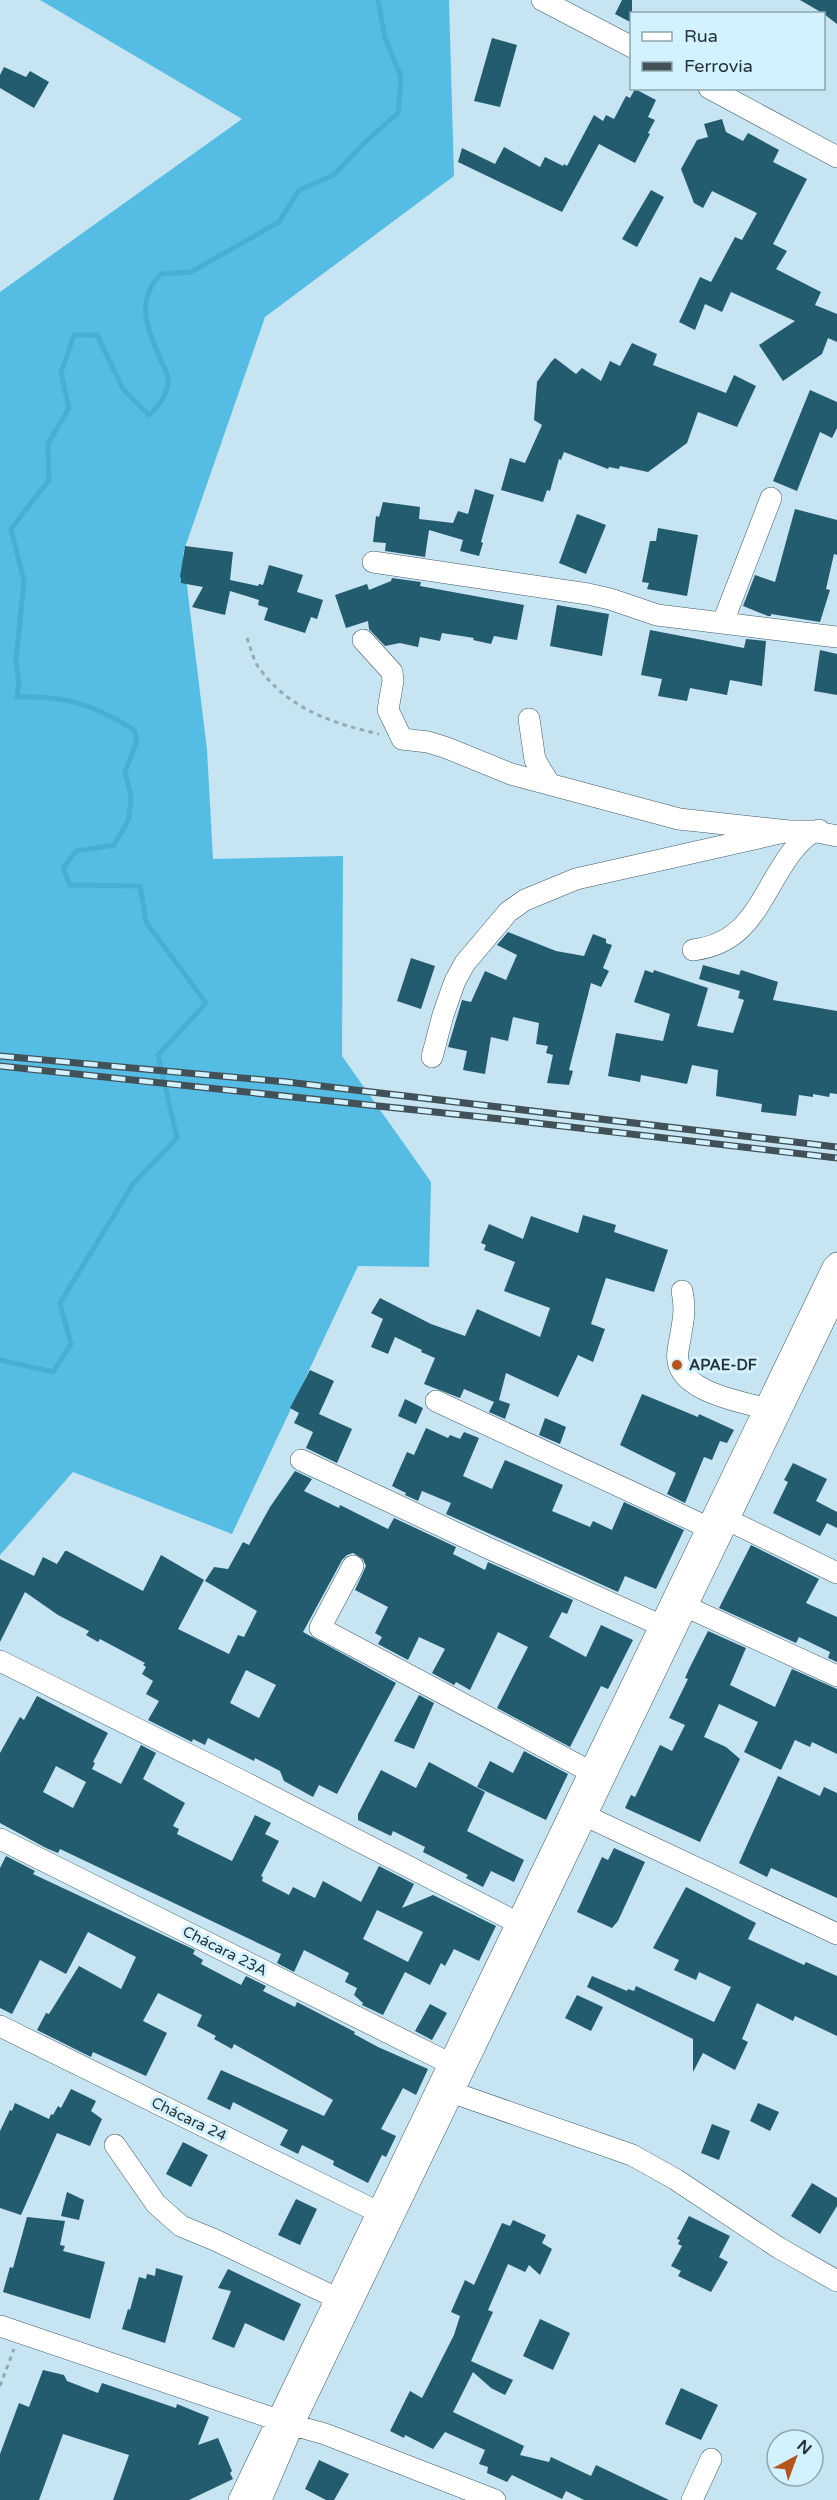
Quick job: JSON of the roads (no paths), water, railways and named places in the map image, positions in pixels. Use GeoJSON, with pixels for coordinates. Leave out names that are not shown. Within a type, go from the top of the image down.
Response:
{"type":"FeatureCollection","features":[{"type":"Feature","properties":{"kind":"street"},"geometry":{"type":"LineString","coordinates":[[542,0],[630,47]]}},
{"type":"Feature","properties":{"kind":"street"},"geometry":{"type":"LineString","coordinates":[[713,90],[837,157]]}},
{"type":"Feature","properties":{"kind":"street"},"geometry":{"type":"LineString","coordinates":[[723,622],[771,498]]}},
{"type":"Feature","properties":{"kind":"street"},"geometry":{"type":"LineString","coordinates":[[373,562],[610,598],[657,615],[837,637]]}},
{"type":"Feature","properties":{"kind":"street"},"geometry":{"type":"LineString","coordinates":[[363,640],[392,672],[393,681],[388,710],[402,739],[428,742],[511,774],[679,819],[789,831],[812,831],[837,836]]}},
{"type":"Feature","properties":{"kind":"street"},"geometry":{"type":"LineString","coordinates":[[529,719],[535,760],[549,783]]}},
{"type":"Feature","properties":{"kind":"street"},"geometry":{"type":"LineString","coordinates":[[693,950],[713,948],[743,928],[798,844],[812,831],[837,825]]}},
{"type":"Feature","properties":{"kind":"street"},"geometry":{"type":"LineString","coordinates":[[432,1058],[446,1006],[455,981],[465,963],[490,930],[508,912],[525,900],[576,879],[789,831]]}},
{"type":"Feature","properties":{"kind":"street"},"geometry":{"type":"LineString","coordinates":[[344,2301],[378,2212],[832,1267],[837,1263]]}},
{"type":"Feature","properties":{"kind":"street"},"geometry":{"type":"LineString","coordinates":[[682,1291],[685,1318],[677,1353],[682,1373],[689,1381],[702,1388],[764,1408]]}},
{"type":"Feature","properties":{"kind":"street"},"geometry":{"type":"LineString","coordinates":[[239,2500],[285,2422],[344,2301],[454,2093],[837,1294]]}},
{"type":"Feature","properties":{"kind":"street"},"geometry":{"type":"LineString","coordinates":[[436,1401],[707,1527]]}},
{"type":"Feature","properties":{"kind":"street"},"geometry":{"type":"LineString","coordinates":[[301,1460],[660,1625]]}},
{"type":"Feature","properties":{"kind":"street"},"geometry":{"type":"LineString","coordinates":[[728,1520],[837,1573]]}},
{"type":"Feature","properties":{"kind":"street"},"geometry":{"type":"LineString","coordinates":[[353,1566],[320,1628],[591,1772]]}},
{"type":"Feature","properties":{"kind":"street"},"geometry":{"type":"LineString","coordinates":[[687,1607],[837,1676]]}},
{"type":"Feature","properties":{"kind":"street"},"geometry":{"type":"LineString","coordinates":[[0,1661],[244,1782],[516,1922]]}},
{"type":"Feature","properties":{"kind":"street"},"geometry":{"type":"LineString","coordinates":[[586,1816],[837,1934]]}},
{"type":"Feature","properties":{"kind":"street","name":"Chácara 23A"},"geometry":{"type":"LineString","coordinates":[[0,1839],[449,2063]]}},
{"type":"Feature","properties":{"kind":"street","name":"Chácara 24"},"geometry":{"type":"LineString","coordinates":[[0,2026],[378,2212]]}},
{"type":"Feature","properties":{"kind":"street"},"geometry":{"type":"LineString","coordinates":[[454,2093],[632,2155],[675,2179],[779,2248],[837,2282]]}},
{"type":"Feature","properties":{"kind":"street"},"geometry":{"type":"LineString","coordinates":[[116,2145],[156,2204],[181,2226],[344,2301]]}},
{"type":"Feature","properties":{"kind":"street"},"geometry":{"type":"LineString","coordinates":[[10,2330],[325,2434],[495,2500]]}},
{"type":"Feature","properties":{"kind":"street"},"geometry":{"type":"LineString","coordinates":[[261,2500],[285,2422]]}},
{"type":"Feature","properties":{"kind":"street"},"geometry":{"type":"LineString","coordinates":[[692,2500],[711,2459]]}},
{"type":"Feature","properties":{"kind":"waterway"},"geometry":{"type":"LineString","coordinates":[[0,1360],[53,1372],[71,1344],[60,1303],[133,1184],[177,1138],[158,1055],[206,1003],[146,922],[140,886],[70,885],[63,868],[76,851],[114,845],[129,819],[131,796],[125,772],[137,741],[134,730],[92,708],[64,700],[17,697],[19,684],[16,661],[24,581],[11,529],[49,480],[48,444],[69,408],[61,373],[74,335],[97,335],[123,389],[149,415],[163,398],[168,383],[167,375],[150,334],[146,313],[148,293],[161,274],[191,272],[279,222],[299,190],[334,175],[364,143],[398,113],[401,77],[385,38],[378,0]]}},
{"type":"Feature","properties":{"kind":"railway"},"geometry":{"type":"LineString","coordinates":[[0,1056],[287,1082],[837,1147]]}},
{"type":"Feature","properties":{"kind":"railway"},"geometry":{"type":"LineString","coordinates":[[0,1066],[501,1119],[837,1158]]}},
{"type":"Feature","properties":{"kind":"place","name":"APAE-DF"},"geometry":{"type":"Point","coordinates":[677,1365]}}]}
